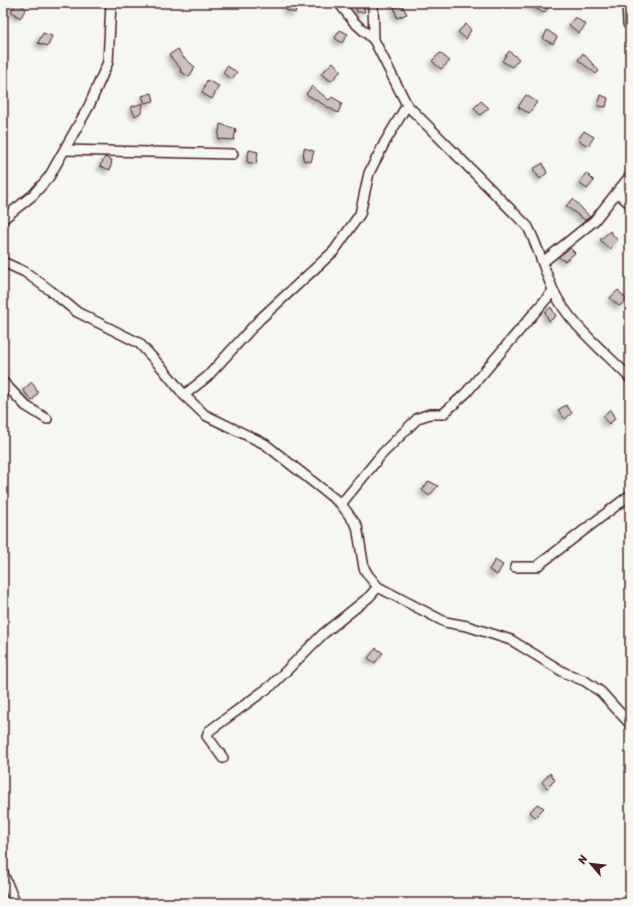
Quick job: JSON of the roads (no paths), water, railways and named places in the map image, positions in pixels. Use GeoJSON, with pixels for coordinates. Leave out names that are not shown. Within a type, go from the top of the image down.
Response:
{"type":"FeatureCollection","features":[{"type":"Feature","properties":{"kind":"street"},"geometry":{"type":"LineString","coordinates":[[3,219],[33,195],[49,177],[89,106],[108,62],[111,3]]}},
{"type":"Feature","properties":{"kind":"street"},"geometry":{"type":"LineString","coordinates":[[339,3],[354,22],[374,40],[407,105],[528,227],[543,262],[553,291],[571,318],[630,378]]}},
{"type":"Feature","properties":{"kind":"street"},"geometry":{"type":"LineString","coordinates":[[374,3],[374,40]]}},
{"type":"Feature","properties":{"kind":"street"},"geometry":{"type":"LineString","coordinates":[[627,3],[628,24]]}},
{"type":"Feature","properties":{"kind":"street"},"geometry":{"type":"LineString","coordinates":[[184,395],[207,377],[259,320],[334,251],[360,214],[369,173],[407,105]]}},
{"type":"Feature","properties":{"kind":"street"},"geometry":{"type":"LineString","coordinates":[[65,150],[233,154]]}},
{"type":"Feature","properties":{"kind":"street"},"geometry":{"type":"LineString","coordinates":[[543,262],[594,221],[630,176]]}},
{"type":"Feature","properties":{"kind":"street"},"geometry":{"type":"LineString","coordinates":[[618,192],[630,204]]}},
{"type":"Feature","properties":{"kind":"street"},"geometry":{"type":"LineString","coordinates":[[3,262],[25,272],[77,312],[139,343],[163,368],[184,395],[205,415],[265,444],[341,504],[357,526],[364,568],[378,587],[445,622],[467,626],[511,640],[565,673],[585,681],[601,692],[630,724]]}},
{"type":"Feature","properties":{"kind":"street"},"geometry":{"type":"LineString","coordinates":[[341,504],[382,454],[418,418],[430,414],[443,414],[466,393],[553,291]]}},
{"type":"Feature","properties":{"kind":"street"},"geometry":{"type":"LineString","coordinates":[[3,382],[26,406],[47,419]]}},
{"type":"Feature","properties":{"kind":"street"},"geometry":{"type":"LineString","coordinates":[[515,567],[536,567],[630,495]]}},
{"type":"Feature","properties":{"kind":"street"},"geometry":{"type":"LineString","coordinates":[[223,758],[207,736],[209,731],[272,685],[322,634],[369,597],[378,587]]}},
{"type":"Feature","properties":{"kind":"street"},"geometry":{"type":"LineString","coordinates":[[3,873],[15,903]]}}]}
